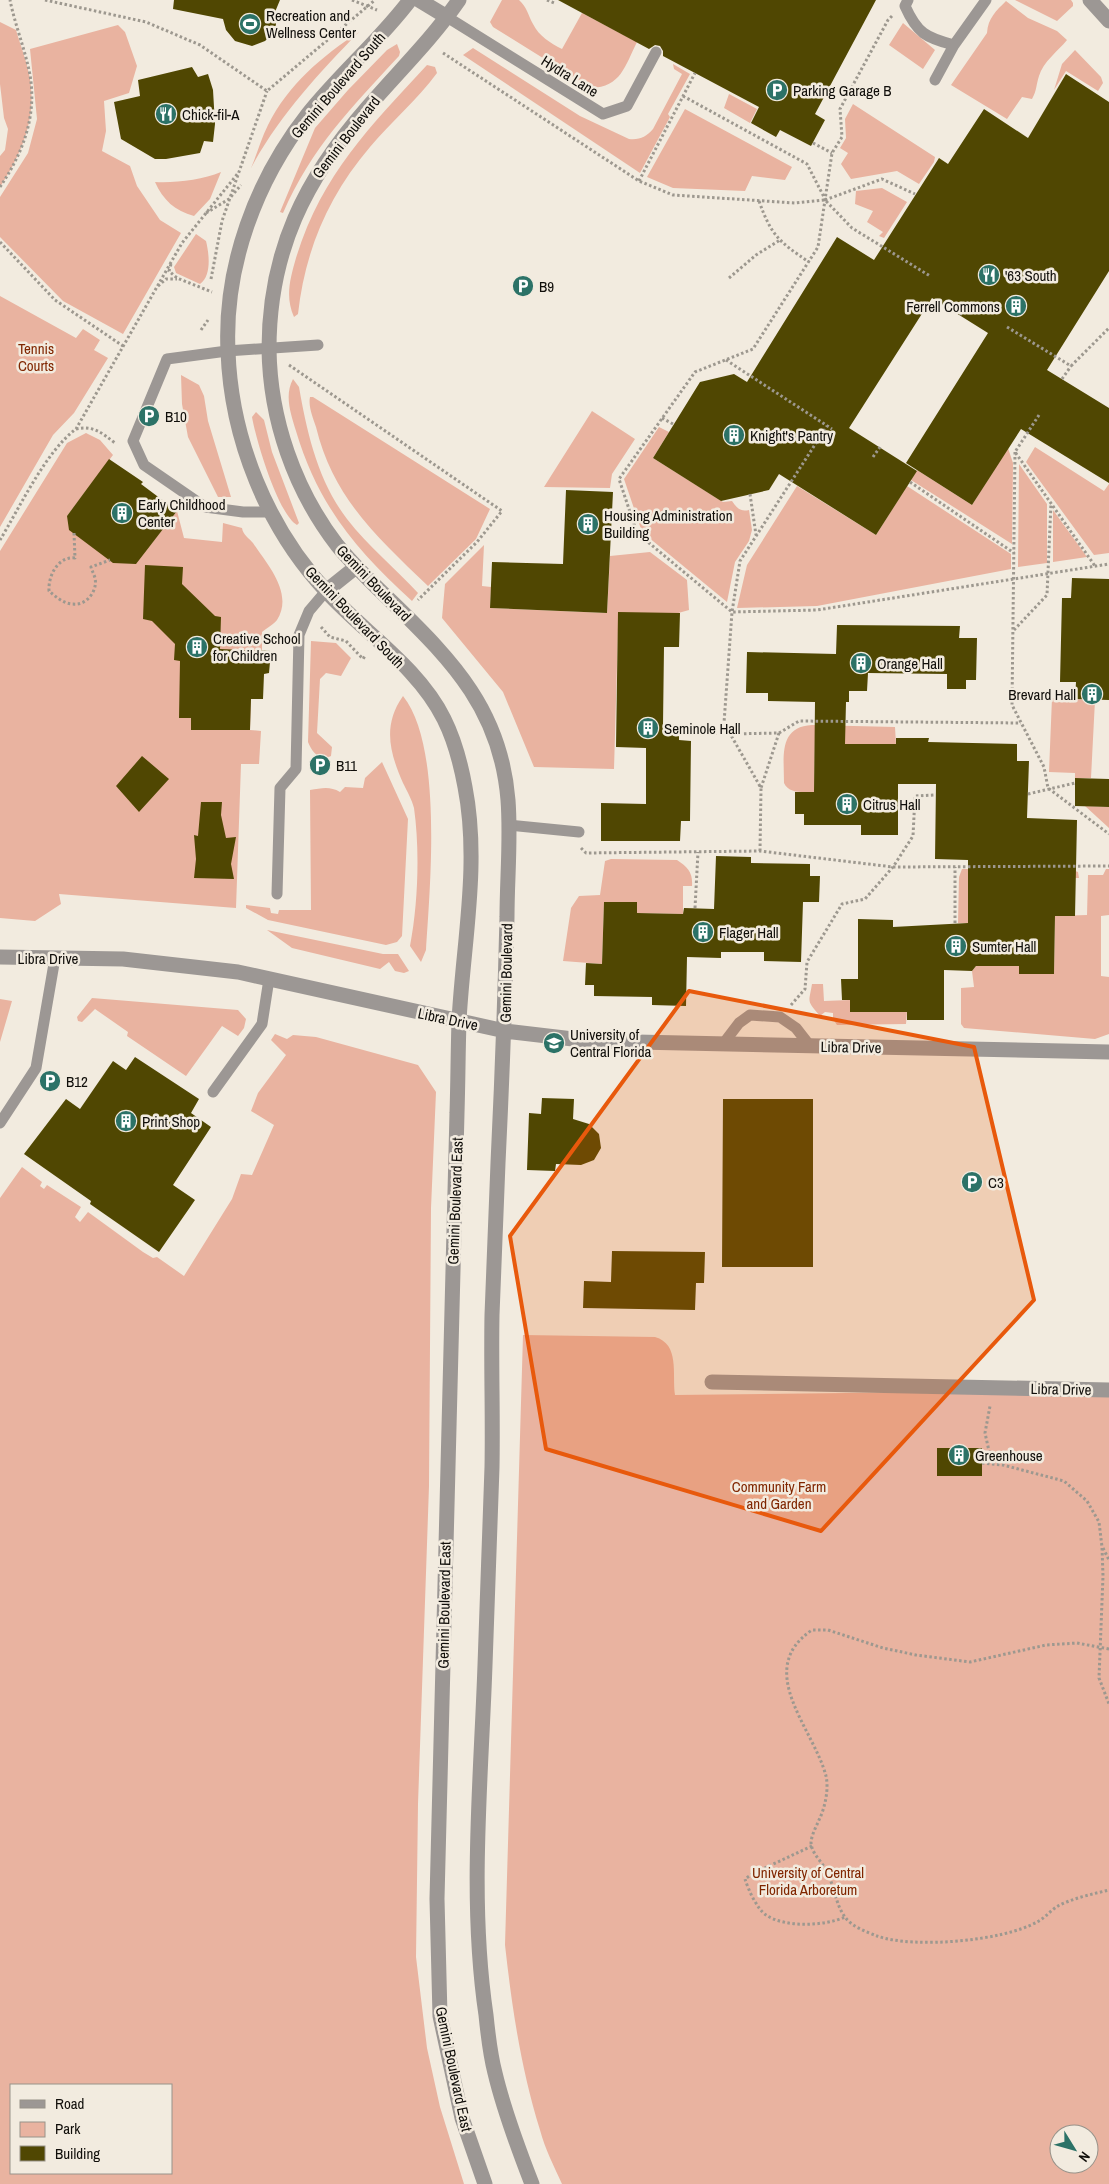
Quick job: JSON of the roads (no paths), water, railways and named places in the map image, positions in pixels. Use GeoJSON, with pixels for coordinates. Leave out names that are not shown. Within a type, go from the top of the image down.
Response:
{"type":"FeatureCollection","features":[{"type":"Feature","properties":{"kind":"street","name":"Gemini Boulevard South"},"geometry":{"type":"LineString","coordinates":[[410,0],[394,21],[310,112],[284,148],[261,188],[236,265],[227,350],[234,403],[244,444],[257,484],[269,512],[303,564],[326,591],[422,687],[444,718],[466,790],[472,841],[459,1021]]}},
{"type":"Feature","properties":{"kind":"street"},"geometry":{"type":"LineString","coordinates":[[418,0],[447,17]]}},
{"type":"Feature","properties":{"kind":"street","name":"Gemini Boulevard"},"geometry":{"type":"LineString","coordinates":[[459,0],[427,43],[368,107],[333,150],[309,186],[292,222],[280,261],[272,304],[270,349],[272,386],[279,429],[296,473],[316,512],[336,543],[356,567],[439,648],[464,678],[485,714],[500,756],[508,797],[505,1031]]}},
{"type":"Feature","properties":{"kind":"street"},"geometry":{"type":"LineString","coordinates":[[1090,0],[1108,20]]}},
{"type":"Feature","properties":{"kind":"street"},"geometry":{"type":"LineString","coordinates":[[326,591],[356,567]]}},
{"type":"Feature","properties":{"kind":"street","name":"Libra Drive"},"geometry":{"type":"LineString","coordinates":[[0,957],[123,959],[238,972],[505,1031],[590,1041],[1109,1052]]}},
{"type":"Feature","properties":{"kind":"street","name":"Gemini Boulevard East"},"geometry":{"type":"LineString","coordinates":[[459,1021],[437,1899],[440,2016],[462,2118],[485,2184]]}},
{"type":"Feature","properties":{"kind":"street"},"geometry":{"type":"LineString","coordinates":[[505,1031],[492,1318],[492,1466],[477,1906],[481,1986],[493,2068],[511,2130],[532,2184]]}},
{"type":"Feature","properties":{"kind":"street","name":"Libra Drive"},"geometry":{"type":"LineString","coordinates":[[712,1382],[1109,1390]]}},
{"type":"Feature","properties":{"kind":"lane"},"geometry":{"type":"LineString","coordinates":[[935,80],[954,45],[986,0]]}},
{"type":"Feature","properties":{"kind":"lane"},"geometry":{"type":"LineString","coordinates":[[906,3],[913,25],[931,40],[954,45]]}},
{"type":"Feature","properties":{"kind":"lane","name":"Hydra Lane"},"geometry":{"type":"LineString","coordinates":[[447,17],[603,114],[627,106],[656,52]]}},
{"type":"Feature","properties":{"kind":"lane"},"geometry":{"type":"LineString","coordinates":[[269,512],[243,512],[205,507],[144,465],[133,441],[167,359],[227,350],[318,345]]}},
{"type":"Feature","properties":{"kind":"lane"},"geometry":{"type":"LineString","coordinates":[[277,894],[280,788],[296,769],[299,635],[309,611],[326,591]]}},
{"type":"Feature","properties":{"kind":"lane"},"geometry":{"type":"LineString","coordinates":[[508,825],[579,832]]}},
{"type":"Feature","properties":{"kind":"lane"},"geometry":{"type":"LineString","coordinates":[[0,1123],[36,1068],[54,958]]}},
{"type":"Feature","properties":{"kind":"lane"},"geometry":{"type":"LineString","coordinates":[[213,1092],[262,1024],[269,979]]}},
{"type":"Feature","properties":{"kind":"lane"},"geometry":{"type":"LineString","coordinates":[[723,1044],[739,1023],[750,1015],[780,1017],[796,1028],[810,1046]]}},
{"type":"Feature","properties":{"kind":"place","name":"Recreation and Wellness Center"},"geometry":{"type":"Point","coordinates":[250,24]}},
{"type":"Feature","properties":{"kind":"place","name":"Parking Garage B"},"geometry":{"type":"Point","coordinates":[777,90]}},
{"type":"Feature","properties":{"kind":"place","name":"Chick-fil-A"},"geometry":{"type":"Point","coordinates":[166,114]}},
{"type":"Feature","properties":{"kind":"place","name":"'63 South"},"geometry":{"type":"Point","coordinates":[989,275]}},
{"type":"Feature","properties":{"kind":"place","name":"B9"},"geometry":{"type":"Point","coordinates":[523,286]}},
{"type":"Feature","properties":{"kind":"place","name":"Ferrell Commons"},"geometry":{"type":"Point","coordinates":[1016,306]}},
{"type":"Feature","properties":{"kind":"place","name":"B10"},"geometry":{"type":"Point","coordinates":[149,416]}},
{"type":"Feature","properties":{"kind":"place","name":"Knight's Pantry"},"geometry":{"type":"Point","coordinates":[734,435]}},
{"type":"Feature","properties":{"kind":"place","name":"Early Childhood Center"},"geometry":{"type":"Point","coordinates":[122,513]}},
{"type":"Feature","properties":{"kind":"place","name":"Housing Administration Building"},"geometry":{"type":"Point","coordinates":[588,524]}},
{"type":"Feature","properties":{"kind":"place","name":"Creative School for Children"},"geometry":{"type":"Point","coordinates":[197,647]}},
{"type":"Feature","properties":{"kind":"place","name":"Orange Hall"},"geometry":{"type":"Point","coordinates":[861,663]}},
{"type":"Feature","properties":{"kind":"place","name":"Brevard Hall"},"geometry":{"type":"Point","coordinates":[1092,694]}},
{"type":"Feature","properties":{"kind":"place","name":"Seminole Hall"},"geometry":{"type":"Point","coordinates":[648,728]}},
{"type":"Feature","properties":{"kind":"place","name":"B11"},"geometry":{"type":"Point","coordinates":[320,765]}},
{"type":"Feature","properties":{"kind":"place","name":"Citrus Hall"},"geometry":{"type":"Point","coordinates":[847,804]}},
{"type":"Feature","properties":{"kind":"place","name":"Flager Hall"},"geometry":{"type":"Point","coordinates":[703,932]}},
{"type":"Feature","properties":{"kind":"place","name":"Sumter Hall"},"geometry":{"type":"Point","coordinates":[956,946]}},
{"type":"Feature","properties":{"kind":"place","name":"University of Central Florida"},"geometry":{"type":"Point","coordinates":[554,1043]}},
{"type":"Feature","properties":{"kind":"place","name":"B12"},"geometry":{"type":"Point","coordinates":[50,1081]}},
{"type":"Feature","properties":{"kind":"place","name":"Print Shop"},"geometry":{"type":"Point","coordinates":[126,1121]}},
{"type":"Feature","properties":{"kind":"place","name":"C3"},"geometry":{"type":"Point","coordinates":[972,1182]}},
{"type":"Feature","properties":{"kind":"place","name":"Greenhouse"},"geometry":{"type":"Point","coordinates":[959,1455]}},
{"type":"Feature","properties":{"kind":"park label","name":"Tennis Courts"},"geometry":{"type":"Point","coordinates":[36,356]}},
{"type":"Feature","properties":{"kind":"park label","name":"Community Farm and Garden"},"geometry":{"type":"Point","coordinates":[779,1494]}},
{"type":"Feature","properties":{"kind":"park label","name":"University of Central Florida Arboretum"},"geometry":{"type":"Point","coordinates":[808,1880]}}]}
